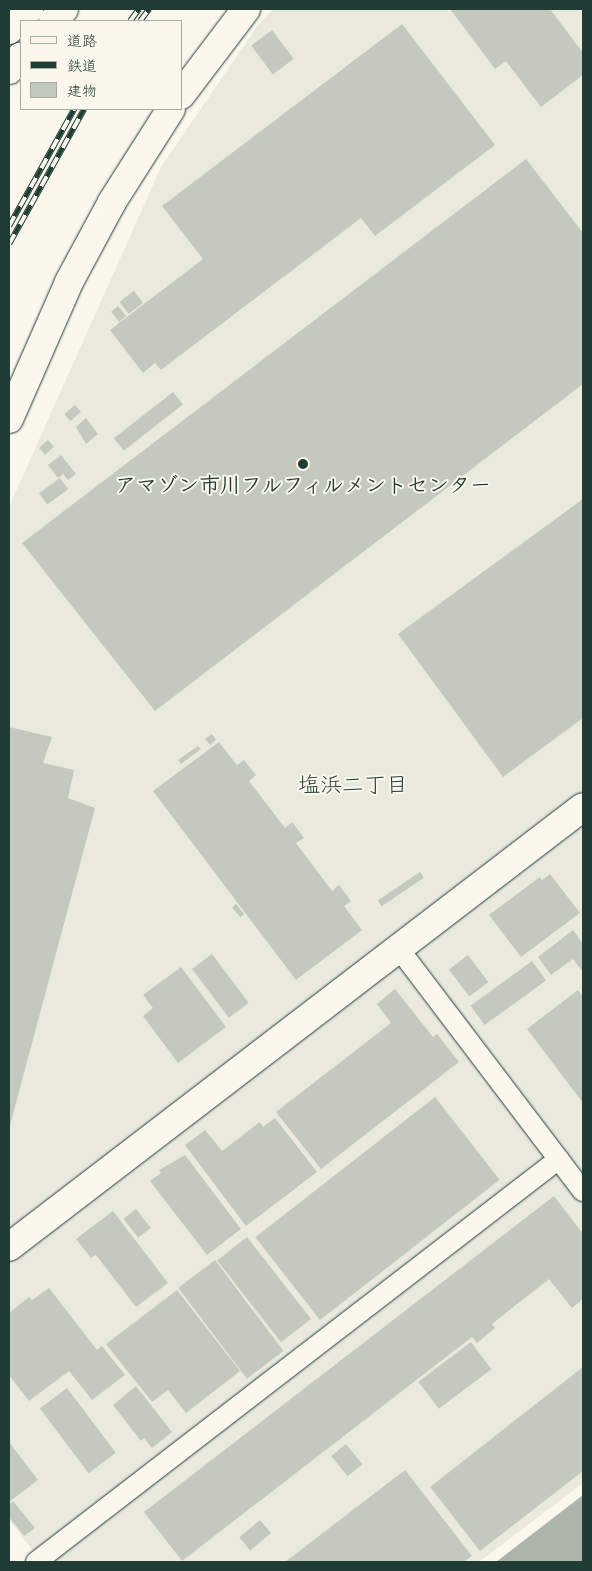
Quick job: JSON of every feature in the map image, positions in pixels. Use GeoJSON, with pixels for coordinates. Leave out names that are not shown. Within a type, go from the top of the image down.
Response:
{"type":"FeatureCollection","features":[{"type":"Feature","properties":{"kind":"main road"},"geometry":{"type":"LineString","coordinates":[[9,30],[28,9]]}},
{"type":"Feature","properties":{"kind":"main road"},"geometry":{"type":"LineString","coordinates":[[54,20],[64,9]]}},
{"type":"Feature","properties":{"kind":"main road"},"geometry":{"type":"LineString","coordinates":[[182,94],[246,9]]}},
{"type":"Feature","properties":{"kind":"main road"},"geometry":{"type":"LineString","coordinates":[[9,70],[20,57]]}},
{"type":"Feature","properties":{"kind":"main road"},"geometry":{"type":"LineString","coordinates":[[9,419],[69,282],[112,202],[170,110]]}},
{"type":"Feature","properties":{"kind":"main road"},"geometry":{"type":"LineString","coordinates":[[9,1247],[583,807]]}},
{"type":"Feature","properties":{"kind":"street"},"geometry":{"type":"LineString","coordinates":[[399,949],[583,1191]]}},
{"type":"Feature","properties":{"kind":"street"},"geometry":{"type":"LineString","coordinates":[[36,1562],[560,1159]]}},
{"type":"Feature","properties":{"kind":"shaded area"},"geometry":{"type":"Polygon","coordinates":[[[273,9],[583,9],[583,1483],[479,1562],[42,1562],[9,1520],[9,507],[161,167],[258,25],[273,9]]]}},
{"type":"Feature","properties":{"kind":"shaded area"},"geometry":{"type":"Polygon","coordinates":[[[583,1495],[583,1562],[496,1562],[583,1495]]]}},
{"type":"Feature","properties":{"kind":"building"},"geometry":{"type":"Polygon","coordinates":[[[450,9],[550,9],[583,53],[583,75],[541,107],[506,61],[495,69],[450,9]]]}},
{"type":"Feature","properties":{"kind":"building"},"geometry":{"type":"Polygon","coordinates":[[[402,24],[495,145],[375,236],[361,218],[161,370],[155,363],[143,373],[110,330],[203,259],[162,206],[402,24]]]}},
{"type":"Feature","properties":{"kind":"building"},"geometry":{"type":"Polygon","coordinates":[[[272,30],[294,59],[273,74],[251,46],[272,30]]]}},
{"type":"Feature","properties":{"kind":"building","name":"アマゾン市川フルフィルメントセンター"},"geometry":{"type":"Polygon","coordinates":[[[526,159],[583,233],[583,384],[155,711],[22,543],[526,159]]]}},
{"type":"Feature","properties":{"kind":"building"},"geometry":{"type":"Polygon","coordinates":[[[134,291],[143,303],[129,314],[120,302],[134,291]]]}},
{"type":"Feature","properties":{"kind":"building"},"geometry":{"type":"Polygon","coordinates":[[[118,306],[126,316],[119,322],[111,312],[118,306]]]}},
{"type":"Feature","properties":{"kind":"building"},"geometry":{"type":"Polygon","coordinates":[[[173,392],[183,405],[124,451],[114,438],[173,392]]]}},
{"type":"Feature","properties":{"kind":"building"},"geometry":{"type":"Polygon","coordinates":[[[75,405],[81,412],[70,421],[64,414],[75,405]]]}},
{"type":"Feature","properties":{"kind":"building"},"geometry":{"type":"Polygon","coordinates":[[[86,418],[98,434],[86,444],[76,427],[86,418]]]}},
{"type":"Feature","properties":{"kind":"building"},"geometry":{"type":"Polygon","coordinates":[[[48,440],[54,447],[45,455],[39,448],[48,440]]]}},
{"type":"Feature","properties":{"kind":"building"},"geometry":{"type":"Polygon","coordinates":[[[61,455],[76,474],[68,480],[63,474],[58,478],[48,465],[61,455]]]}},
{"type":"Feature","properties":{"kind":"building"},"geometry":{"type":"Polygon","coordinates":[[[60,478],[68,489],[47,505],[39,493],[60,478]]]}},
{"type":"Feature","properties":{"kind":"building"},"geometry":{"type":"Polygon","coordinates":[[[583,499],[583,718],[503,777],[398,634],[583,499]]]}},
{"type":"Feature","properties":{"kind":"building"},"geometry":{"type":"Polygon","coordinates":[[[9,727],[52,737],[43,763],[74,770],[68,798],[95,808],[9,1129],[9,727]]]}},
{"type":"Feature","properties":{"kind":"building"},"geometry":{"type":"Polygon","coordinates":[[[212,734],[216,740],[210,745],[205,739],[212,734]]]}},
{"type":"Feature","properties":{"kind":"building"},"geometry":{"type":"Polygon","coordinates":[[[219,742],[237,765],[244,760],[256,775],[249,781],[285,828],[292,822],[304,838],[296,843],[332,891],[339,885],[351,901],[344,906],[362,930],[296,980],[153,791],[219,742]]]}},
{"type":"Feature","properties":{"kind":"building"},"geometry":{"type":"Polygon","coordinates":[[[198,746],[201,749],[181,764],[178,760],[198,746]]]}},
{"type":"Feature","properties":{"kind":"building"},"geometry":{"type":"Polygon","coordinates":[[[420,872],[424,878],[382,906],[378,901],[420,872]]]}},
{"type":"Feature","properties":{"kind":"building"},"geometry":{"type":"Polygon","coordinates":[[[550,874],[580,913],[521,957],[489,915],[540,877],[542,880],[550,874]]]}},
{"type":"Feature","properties":{"kind":"building"},"geometry":{"type":"Polygon","coordinates":[[[236,904],[244,914],[240,917],[232,907],[236,904]]]}},
{"type":"Feature","properties":{"kind":"building"},"geometry":{"type":"Polygon","coordinates":[[[573,930],[583,944],[583,972],[573,959],[551,975],[538,957],[573,930]]]}},
{"type":"Feature","properties":{"kind":"building"},"geometry":{"type":"Polygon","coordinates":[[[212,954],[249,1003],[229,1018],[192,969],[212,954]]]}},
{"type":"Feature","properties":{"kind":"building"},"geometry":{"type":"Polygon","coordinates":[[[468,955],[488,982],[469,997],[449,969],[468,955]]]}},
{"type":"Feature","properties":{"kind":"building"},"geometry":{"type":"Polygon","coordinates":[[[532,961],[546,980],[485,1025],[471,1006],[532,961]]]}},
{"type":"Feature","properties":{"kind":"building"},"geometry":{"type":"Polygon","coordinates":[[[181,967],[226,1027],[178,1063],[143,1016],[153,1008],[143,995],[181,967]]]}},
{"type":"Feature","properties":{"kind":"building"},"geometry":{"type":"Polygon","coordinates":[[[395,989],[433,1037],[437,1034],[459,1062],[321,1169],[276,1112],[391,1023],[377,1004],[395,989]]]}},
{"type":"Feature","properties":{"kind":"building"},"geometry":{"type":"Polygon","coordinates":[[[578,990],[583,997],[583,1103],[527,1029],[578,990]]]}},
{"type":"Feature","properties":{"kind":"building"},"geometry":{"type":"Polygon","coordinates":[[[435,1097],[500,1180],[320,1320],[255,1237],[435,1097]]]}},
{"type":"Feature","properties":{"kind":"building"},"geometry":{"type":"Polygon","coordinates":[[[275,1118],[317,1172],[246,1226],[185,1145],[205,1130],[222,1151],[260,1122],[263,1127],[275,1118]]]}},
{"type":"Feature","properties":{"kind":"building"},"geometry":{"type":"Polygon","coordinates":[[[185,1155],[241,1229],[207,1255],[150,1181],[161,1173],[159,1170],[185,1155]]]}},
{"type":"Feature","properties":{"kind":"building"},"geometry":{"type":"Polygon","coordinates":[[[554,1196],[583,1234],[583,1299],[572,1308],[549,1279],[492,1324],[495,1328],[477,1343],[472,1337],[182,1561],[144,1512],[554,1196]]]}},
{"type":"Feature","properties":{"kind":"building"},"geometry":{"type":"Polygon","coordinates":[[[136,1209],[151,1228],[138,1238],[123,1219],[136,1209]]]}},
{"type":"Feature","properties":{"kind":"building"},"geometry":{"type":"Polygon","coordinates":[[[113,1211],[168,1283],[136,1307],[96,1255],[91,1258],[76,1239],[113,1211]]]}},
{"type":"Feature","properties":{"kind":"building"},"geometry":{"type":"Polygon","coordinates":[[[247,1237],[311,1319],[281,1342],[217,1260],[247,1237]]]}},
{"type":"Feature","properties":{"kind":"building"},"geometry":{"type":"Polygon","coordinates":[[[215,1260],[284,1351],[247,1379],[178,1288],[215,1260]]]}},
{"type":"Feature","properties":{"kind":"building"},"geometry":{"type":"Polygon","coordinates":[[[49,1288],[97,1350],[102,1346],[125,1375],[92,1400],[69,1371],[29,1401],[9,1375],[9,1313],[29,1297],[32,1300],[49,1288]]]}},
{"type":"Feature","properties":{"kind":"building"},"geometry":{"type":"Polygon","coordinates":[[[177,1290],[240,1371],[186,1413],[168,1390],[152,1402],[106,1344],[177,1290]]]}},
{"type":"Feature","properties":{"kind":"building"},"geometry":{"type":"Polygon","coordinates":[[[471,1342],[491,1369],[439,1409],[418,1382],[471,1342]]]}},
{"type":"Feature","properties":{"kind":"building"},"geometry":{"type":"Polygon","coordinates":[[[583,1367],[583,1471],[480,1551],[430,1487],[583,1367]]]}},
{"type":"Feature","properties":{"kind":"building"},"geometry":{"type":"Polygon","coordinates":[[[136,1386],[172,1432],[152,1448],[144,1438],[141,1441],[113,1405],[136,1386]]]}},
{"type":"Feature","properties":{"kind":"building"},"geometry":{"type":"Polygon","coordinates":[[[67,1388],[116,1453],[89,1473],[40,1408],[67,1388]]]}},
{"type":"Feature","properties":{"kind":"building"},"geometry":{"type":"Polygon","coordinates":[[[9,1442],[38,1480],[9,1502],[9,1442]]]}},
{"type":"Feature","properties":{"kind":"building"},"geometry":{"type":"Polygon","coordinates":[[[346,1444],[362,1464],[348,1476],[331,1456],[346,1444]]]}},
{"type":"Feature","properties":{"kind":"building"},"geometry":{"type":"Polygon","coordinates":[[[405,1470],[472,1556],[463,1562],[285,1562],[405,1470]]]}},
{"type":"Feature","properties":{"kind":"building"},"geometry":{"type":"Polygon","coordinates":[[[13,1501],[35,1528],[24,1536],[9,1517],[9,1505],[13,1501]]]}},
{"type":"Feature","properties":{"kind":"building"},"geometry":{"type":"Polygon","coordinates":[[[260,1520],[271,1533],[250,1550],[239,1537],[260,1520]]]}},
{"type":"Feature","properties":{"kind":"railway"},"geometry":{"type":"LineString","coordinates":[[131,20],[139,9]]}},
{"type":"Feature","properties":{"kind":"railway"},"geometry":{"type":"LineString","coordinates":[[141,20],[149,9]]}},
{"type":"Feature","properties":{"kind":"railway"},"geometry":{"type":"LineString","coordinates":[[9,226],[73,110]]}},
{"type":"Feature","properties":{"kind":"railway"},"geometry":{"type":"LineString","coordinates":[[9,244],[83,110]]}},
{"type":"Feature","properties":{"kind":"place","name":"アマゾン市川フルフィルメントセンター"},"geometry":{"type":"Point","coordinates":[303,464]}},
{"type":"Feature","properties":{"kind":"district","name":"塩浜二丁目"},"geometry":{"type":"Point","coordinates":[353,785]}}]}
